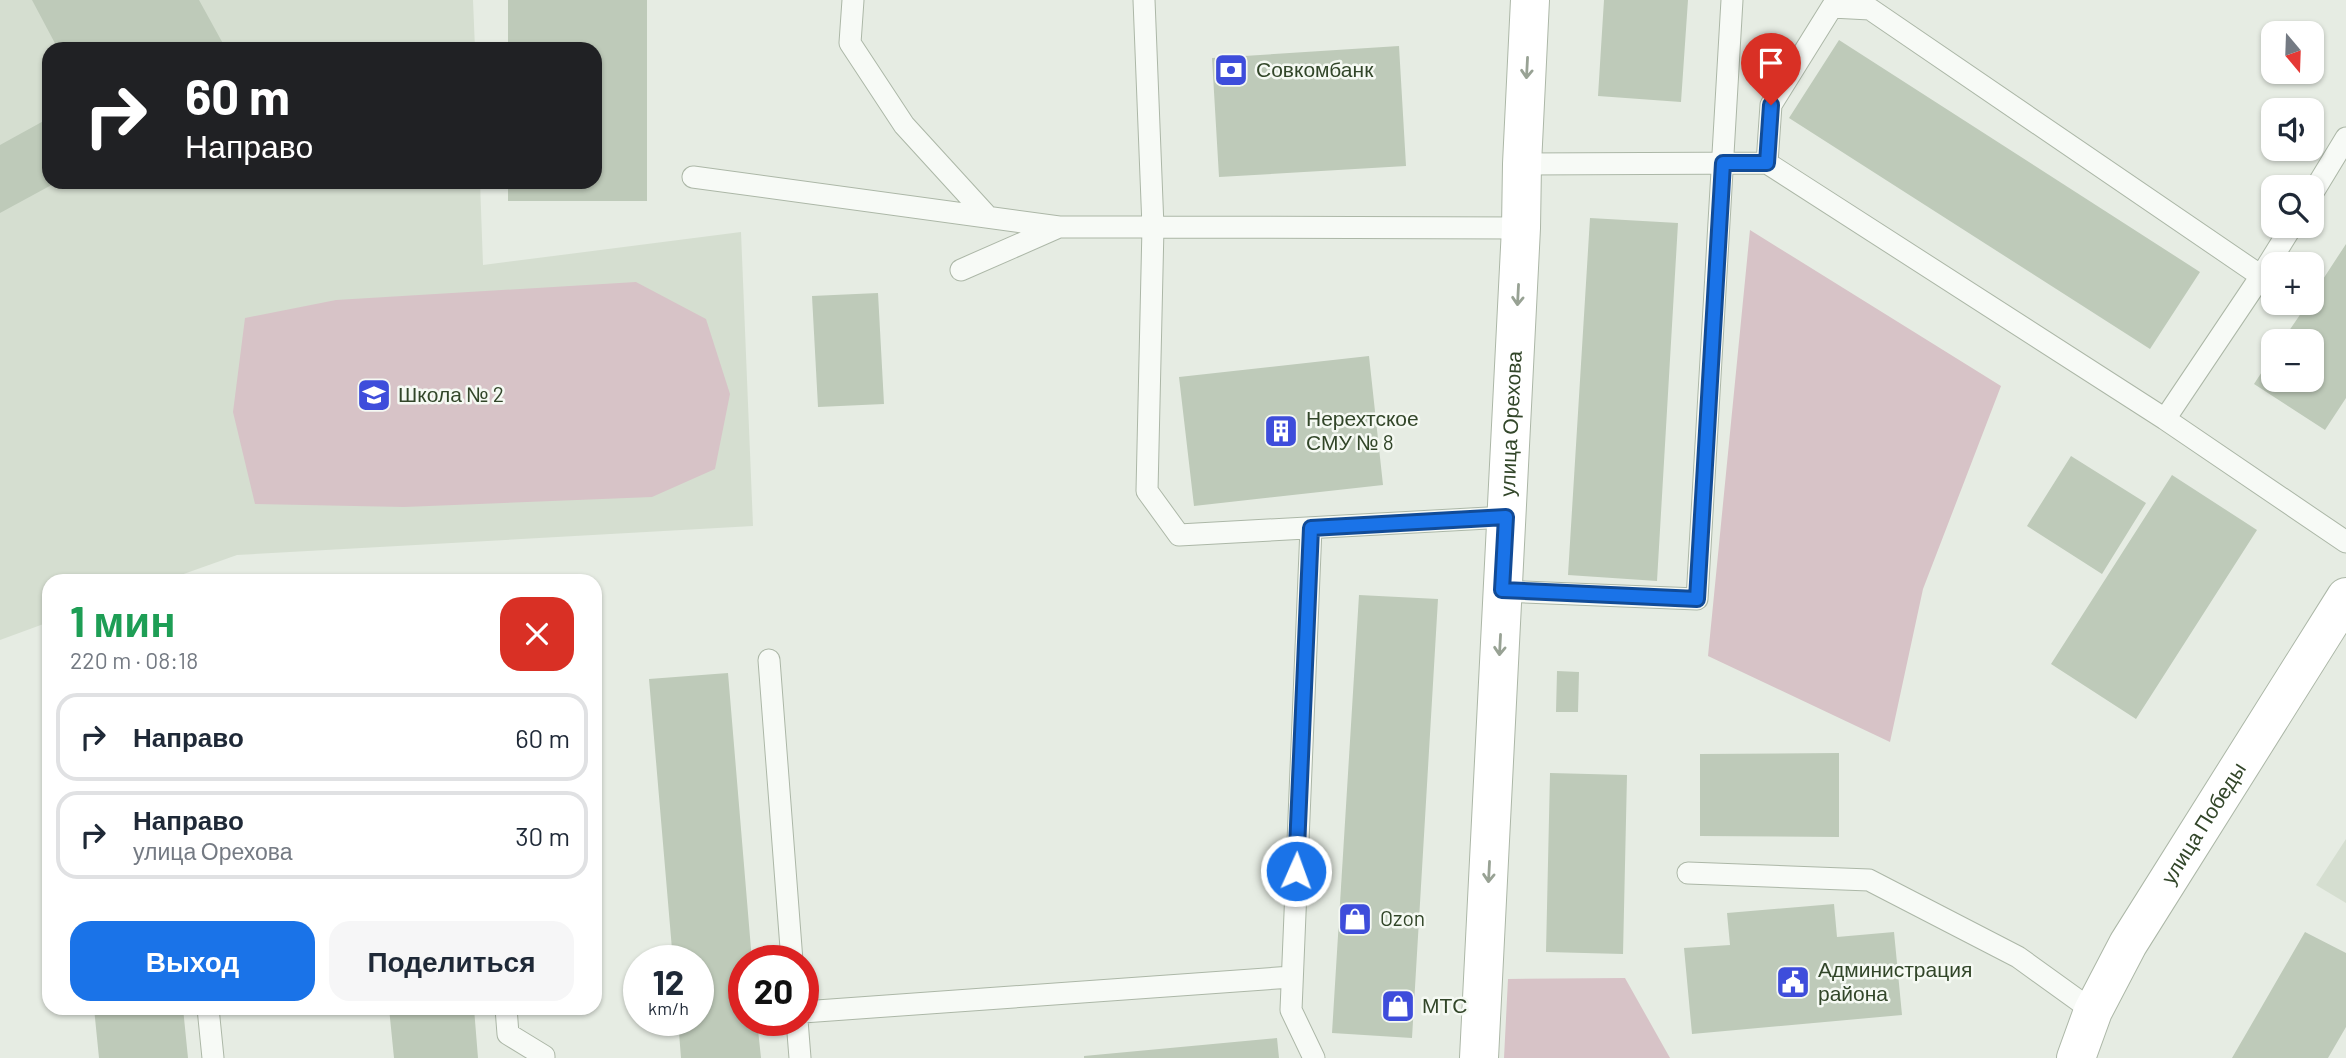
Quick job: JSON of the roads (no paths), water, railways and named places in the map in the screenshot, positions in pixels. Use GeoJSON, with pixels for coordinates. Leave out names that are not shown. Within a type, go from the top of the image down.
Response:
{"type":"FeatureCollection","features":[{"type":"Feature","properties":{"kind":"street","name":"улица Орехова"},"geometry":{"type":"LineString","coordinates":[[1479,1058],[1530,0]]}},
{"type":"Feature","properties":{"kind":"street","name":"улица Победы"},"geometry":{"type":"LineString","coordinates":[[2076,1058],[2093,1011],[2128,944],[2346,597]]}},
{"type":"Feature","properties":{"kind":"lane"},"geometry":{"type":"LineString","coordinates":[[853,0],[850,43],[904,125],[988,217]]}},
{"type":"Feature","properties":{"kind":"lane"},"geometry":{"type":"LineString","coordinates":[[1144,0],[1153,227],[1147,492],[1179,535],[1506,517]]}},
{"type":"Feature","properties":{"kind":"lane"},"geometry":{"type":"LineString","coordinates":[[1502,590],[1697,599],[1732,0]]}},
{"type":"Feature","properties":{"kind":"lane"},"geometry":{"type":"LineString","coordinates":[[1767,163],[1771,105],[1832,7],[1870,9],[2261,276],[2165,419]]}},
{"type":"Feature","properties":{"kind":"lane"},"geometry":{"type":"LineString","coordinates":[[2324,175],[2346,138]]}},
{"type":"Feature","properties":{"kind":"lane"},"geometry":{"type":"LineString","coordinates":[[1522,164],[1767,163],[2165,419],[2346,542]]}},
{"type":"Feature","properties":{"kind":"lane"},"geometry":{"type":"LineString","coordinates":[[693,177],[1059,227],[1521,228]]}},
{"type":"Feature","properties":{"kind":"lane"},"geometry":{"type":"LineString","coordinates":[[961,270],[1059,227]]}},
{"type":"Feature","properties":{"kind":"lane"},"geometry":{"type":"LineString","coordinates":[[1311,528],[1291,1010],[1314,1058]]}},
{"type":"Feature","properties":{"kind":"lane"},"geometry":{"type":"LineString","coordinates":[[769,660],[791,945]]}},
{"type":"Feature","properties":{"kind":"lane"},"geometry":{"type":"LineString","coordinates":[[1688,873],[1869,880],[2018,957],[2093,1011]]}},
{"type":"Feature","properties":{"kind":"lane"},"geometry":{"type":"LineString","coordinates":[[819,1011],[1292,977]]}},
{"type":"Feature","properties":{"kind":"lane"},"geometry":{"type":"LineString","coordinates":[[209,1015],[213,1058]]}},
{"type":"Feature","properties":{"kind":"lane"},"geometry":{"type":"LineString","coordinates":[[507,1015],[508,1034],[544,1055],[544,1058]]}},
{"type":"Feature","properties":{"kind":"lane"},"geometry":{"type":"LineString","coordinates":[[798,1036],[800,1058]]}},
{"type":"Feature","properties":{"kind":"place","name":"Совкомбанк"},"geometry":{"type":"Point","coordinates":[1231,70]}},
{"type":"Feature","properties":{"kind":"place","name":"Школа № 2"},"geometry":{"type":"Point","coordinates":[374,395]}},
{"type":"Feature","properties":{"kind":"place","name":"Нерехтское СМУ № 8"},"geometry":{"type":"Point","coordinates":[1281,431]}},
{"type":"Feature","properties":{"kind":"place","name":"Ozon"},"geometry":{"type":"Point","coordinates":[1355,919]}},
{"type":"Feature","properties":{"kind":"place","name":"Администрация района"},"geometry":{"type":"Point","coordinates":[1793,982]}},
{"type":"Feature","properties":{"kind":"place","name":"МТС"},"geometry":{"type":"Point","coordinates":[1398,1006]}}]}
